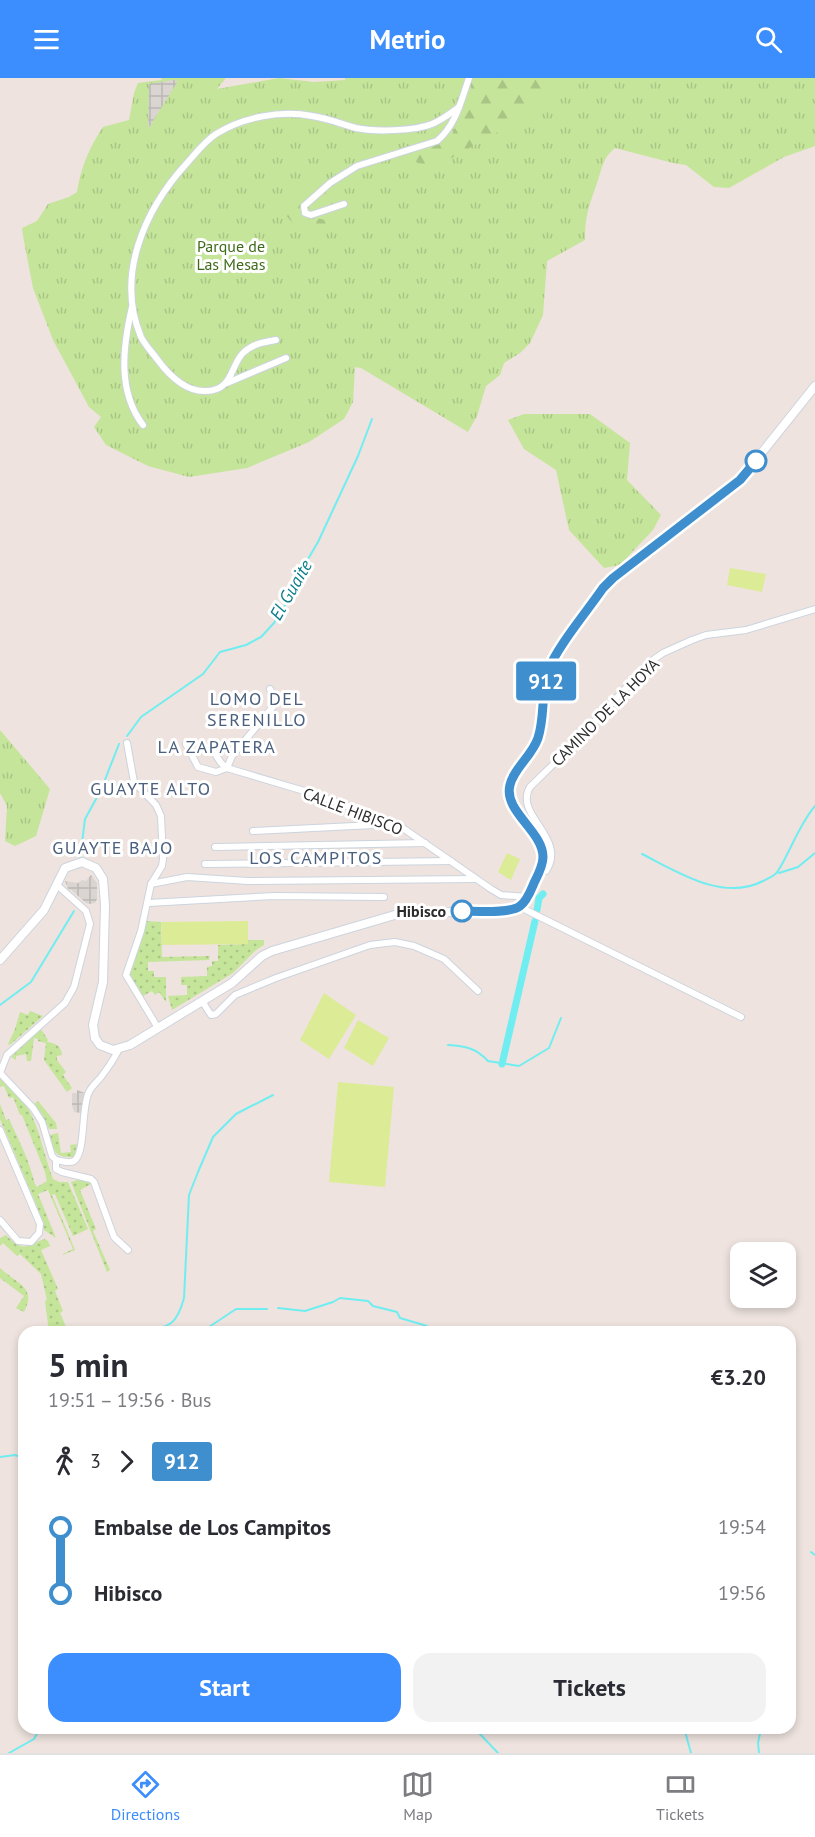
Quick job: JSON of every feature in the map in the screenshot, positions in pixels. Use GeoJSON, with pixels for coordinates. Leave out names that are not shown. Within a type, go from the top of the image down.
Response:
{"type":"FeatureCollection","features":[{"type":"Feature","properties":{"kind":"main road"},"geometry":{"type":"LineString","coordinates":[[0,960],[44,910],[65,868],[82,862],[96,868],[103,879],[105,905],[103,982],[93,1025],[94,1033],[100,1045],[107,1049],[119,1049],[232,983],[262,956],[272,951],[398,914],[509,910],[520,907],[527,897],[543,860],[540,844],[510,801],[509,788],[512,778],[537,741],[548,673],[553,659],[603,588],[740,480],[815,386]]}},
{"type":"Feature","properties":{"kind":"street"},"geometry":{"type":"LineString","coordinates":[[344,204],[311,215],[304,213],[304,206],[330,183],[357,166],[437,141],[446,133],[459,107],[469,78]]}},
{"type":"Feature","properties":{"kind":"street"},"geometry":{"type":"LineString","coordinates":[[143,425],[134,413],[126,393],[124,353],[132,306],[134,256],[147,220],[170,182],[215,135],[247,120],[278,114],[311,115],[358,128],[419,127],[441,120],[459,107]]}},
{"type":"Feature","properties":{"kind":"street"},"geometry":{"type":"LineString","coordinates":[[132,306],[142,338],[165,370],[187,387],[203,392],[214,390],[286,358]]}},
{"type":"Feature","properties":{"kind":"street"},"geometry":{"type":"LineString","coordinates":[[226,383],[242,354],[255,344],[276,340]]}},
{"type":"Feature","properties":{"kind":"street","name":"CAMINO DE LA HOYA"},"geometry":{"type":"LineString","coordinates":[[539,872],[546,871],[550,865],[552,853],[548,840],[527,805],[527,792],[530,786],[571,747],[650,662],[663,653],[706,635],[746,630],[815,609]]}},
{"type":"Feature","properties":{"kind":"street"},"geometry":{"type":"LineString","coordinates":[[210,746],[226,768],[232,756],[276,703],[270,688]]}},
{"type":"Feature","properties":{"kind":"street"},"geometry":{"type":"LineString","coordinates":[[127,743],[134,782],[156,805],[161,816],[163,859],[162,866],[151,884],[141,931],[126,975],[158,1028]]}},
{"type":"Feature","properties":{"kind":"street","name":"CALLE HIBISCO"},"geometry":{"type":"LineString","coordinates":[[186,744],[198,766],[216,772],[226,768],[311,793],[397,824],[501,895],[527,897]]}},
{"type":"Feature","properties":{"kind":"street"},"geometry":{"type":"LineString","coordinates":[[253,831],[397,824]]}},
{"type":"Feature","properties":{"kind":"street"},"geometry":{"type":"LineString","coordinates":[[214,847],[426,843]]}},
{"type":"Feature","properties":{"kind":"street"},"geometry":{"type":"LineString","coordinates":[[205,864],[452,861]]}},
{"type":"Feature","properties":{"kind":"street"},"geometry":{"type":"LineString","coordinates":[[151,884],[188,877],[248,881],[476,879]]}},
{"type":"Feature","properties":{"kind":"street"},"geometry":{"type":"LineString","coordinates":[[57,885],[86,911],[90,924],[74,987],[65,1003],[7,1055],[0,1073],[33,1108],[42,1122],[52,1156],[56,1160],[68,1162],[76,1160],[82,1138],[88,1092],[119,1049]]}},
{"type":"Feature","properties":{"kind":"street"},"geometry":{"type":"LineString","coordinates":[[148,903],[274,896],[384,897]]}},
{"type":"Feature","properties":{"kind":"street"},"geometry":{"type":"LineString","coordinates":[[520,907],[741,1017]]}},
{"type":"Feature","properties":{"kind":"street"},"geometry":{"type":"LineString","coordinates":[[202,1000],[211,1015],[216,1014],[235,995],[276,978],[370,945],[395,942],[414,946],[444,959],[478,991]]}},
{"type":"Feature","properties":{"kind":"street"},"geometry":{"type":"LineString","coordinates":[[0,1130],[40,1224],[39,1233],[31,1242],[18,1241],[0,1220]]}},
{"type":"Feature","properties":{"kind":"street"},"geometry":{"type":"LineString","coordinates":[[56,1160],[56,1169],[91,1179],[114,1237],[128,1250]]}},
{"type":"Feature","properties":{"kind":"green space","name":"Parque de Las Mesas"},"geometry":{"type":"Polygon","coordinates":[[[162,78],[226,78],[217,89],[279,78],[314,82],[345,80],[345,78],[815,78],[815,146],[784,157],[729,188],[714,187],[686,165],[615,148],[604,162],[590,202],[585,240],[547,261],[543,315],[530,343],[520,353],[504,363],[500,375],[486,386],[477,416],[468,432],[361,368],[355,367],[353,402],[344,419],[309,442],[247,468],[189,477],[148,466],[106,445],[94,427],[101,417],[89,407],[53,340],[33,288],[22,228],[37,221],[48,204],[77,192],[86,158],[103,127],[129,120],[138,83],[162,78]]]}},
{"type":"Feature","properties":{"kind":"green space"},"geometry":{"type":"Polygon","coordinates":[[[473,78],[535,78],[538,84],[542,78],[557,78],[546,99],[505,128],[432,169],[418,162],[398,163],[397,158],[433,147],[453,133],[460,113],[484,93],[474,92],[470,86],[473,78]]]}},
{"type":"Feature","properties":{"kind":"green space"},"geometry":{"type":"Polygon","coordinates":[[[357,170],[357,177],[350,188],[339,190],[331,204],[312,211],[307,208],[334,184],[357,170]]]}},
{"type":"Feature","properties":{"kind":"green space"},"geometry":{"type":"Polygon","coordinates":[[[312,180],[320,187],[297,209],[302,219],[324,220],[328,228],[320,233],[297,225],[286,215],[296,195],[312,180]]]}},
{"type":"Feature","properties":{"kind":"green space"},"geometry":{"type":"Polygon","coordinates":[[[524,414],[590,414],[630,443],[627,480],[661,515],[653,530],[620,565],[604,568],[569,530],[556,470],[524,449],[508,420],[524,414]]]}},
{"type":"Feature","properties":{"kind":"green space"},"geometry":{"type":"Polygon","coordinates":[[[730,568],[766,574],[762,592],[727,585],[730,568]]]}},
{"type":"Feature","properties":{"kind":"green space"},"geometry":{"type":"Polygon","coordinates":[[[0,730],[50,789],[36,836],[15,846],[5,841],[7,806],[0,793],[0,730]]]}},
{"type":"Feature","properties":{"kind":"green space"},"geometry":{"type":"Polygon","coordinates":[[[507,853],[520,859],[511,880],[498,872],[507,853]]]}},
{"type":"Feature","properties":{"kind":"green space"},"geometry":{"type":"Polygon","coordinates":[[[146,921],[161,922],[162,957],[210,956],[209,960],[148,962],[148,971],[154,971],[154,977],[166,977],[166,1002],[159,992],[155,995],[152,991],[141,997],[128,975],[146,921]]]}},
{"type":"Feature","properties":{"kind":"green space"},"geometry":{"type":"Polygon","coordinates":[[[248,921],[248,944],[162,945],[161,922],[248,921]]]}},
{"type":"Feature","properties":{"kind":"green space"},"geometry":{"type":"Polygon","coordinates":[[[248,940],[264,940],[264,945],[233,973],[172,1010],[168,996],[187,995],[187,985],[181,985],[181,977],[207,976],[207,967],[212,966],[212,961],[218,961],[218,945],[247,944],[248,940]]]}},
{"type":"Feature","properties":{"kind":"green space"},"geometry":{"type":"Polygon","coordinates":[[[324,993],[356,1015],[329,1059],[300,1040],[324,993]]]}},
{"type":"Feature","properties":{"kind":"green space"},"geometry":{"type":"Polygon","coordinates":[[[30,1011],[43,1016],[10,1045],[8,1044],[20,1012],[28,1015],[30,1011]]]}},
{"type":"Feature","properties":{"kind":"green space"},"geometry":{"type":"Polygon","coordinates":[[[358,1020],[389,1038],[373,1066],[344,1048],[358,1020]]]}},
{"type":"Feature","properties":{"kind":"green space"},"geometry":{"type":"Polygon","coordinates":[[[41,1029],[47,1042],[55,1044],[60,1049],[62,1055],[57,1056],[57,1060],[66,1072],[63,1075],[72,1088],[67,1092],[44,1060],[46,1043],[34,1038],[31,1061],[27,1061],[26,1054],[16,1056],[16,1060],[11,1057],[41,1029]]]}},
{"type":"Feature","properties":{"kind":"green space"},"geometry":{"type":"Polygon","coordinates":[[[0,1079],[15,1090],[24,1101],[36,1125],[53,1179],[68,1182],[88,1229],[73,1236],[55,1194],[52,1195],[75,1250],[63,1255],[73,1249],[48,1190],[38,1194],[56,1238],[44,1230],[38,1209],[0,1119],[0,1104],[6,1120],[9,1119],[22,1146],[37,1187],[47,1181],[22,1115],[13,1097],[9,1098],[4,1086],[0,1087],[0,1079]]]}},
{"type":"Feature","properties":{"kind":"green space"},"geometry":{"type":"Polygon","coordinates":[[[338,1082],[394,1087],[385,1187],[329,1182],[338,1082]]]}},
{"type":"Feature","properties":{"kind":"green space"},"geometry":{"type":"Polygon","coordinates":[[[38,1101],[56,1123],[57,1129],[49,1129],[34,1104],[38,1101]]]}},
{"type":"Feature","properties":{"kind":"green space"},"geometry":{"type":"Polygon","coordinates":[[[58,1133],[61,1153],[71,1152],[70,1145],[77,1144],[74,1157],[56,1153],[50,1135],[58,1133]]]}},
{"type":"Feature","properties":{"kind":"green space"},"geometry":{"type":"Polygon","coordinates":[[[81,1179],[91,1184],[80,1190],[96,1229],[93,1231],[110,1270],[107,1272],[71,1182],[81,1179]]]}},
{"type":"Feature","properties":{"kind":"green space"},"geometry":{"type":"Polygon","coordinates":[[[6,1235],[20,1246],[28,1246],[44,1239],[48,1241],[50,1246],[41,1250],[58,1289],[55,1291],[63,1311],[60,1313],[66,1326],[48,1326],[45,1301],[47,1300],[41,1274],[20,1254],[17,1256],[3,1243],[0,1246],[0,1238],[6,1235]]]}},
{"type":"Feature","properties":{"kind":"green space"},"geometry":{"type":"Polygon","coordinates":[[[0,1268],[27,1291],[27,1304],[24,1312],[16,1308],[24,1296],[0,1278],[0,1268]]]}},
{"type":"Feature","properties":{"kind":"shaded area"},"geometry":{"type":"Polygon","coordinates":[[[178,81],[148,129],[149,84],[178,81]]]}},
{"type":"Feature","properties":{"kind":"shaded area"},"geometry":{"type":"Polygon","coordinates":[[[91,875],[97,883],[97,899],[95,903],[90,904],[70,889],[69,891],[65,881],[78,883],[82,880],[86,881],[91,875]]]}},
{"type":"Feature","properties":{"kind":"shaded area"},"geometry":{"type":"Polygon","coordinates":[[[77,1090],[85,1093],[81,1113],[74,1112],[72,1105],[72,1093],[77,1093],[77,1090]]]}},
{"type":"Feature","properties":{"kind":"waterway","name":"El Guaite"},"geometry":{"type":"LineString","coordinates":[[127,736],[141,717],[203,674],[220,652],[246,645],[261,637],[274,623],[318,542],[358,456],[372,419]]}},
{"type":"Feature","properties":{"kind":"waterway","name":"El Guaite"},"geometry":{"type":"LineString","coordinates":[[80,859],[85,819],[101,790],[119,744]]}},
{"type":"Feature","properties":{"kind":"waterway"},"geometry":{"type":"LineString","coordinates":[[642,854],[701,882],[732,888],[748,887],[777,873],[804,821],[815,806]]}},
{"type":"Feature","properties":{"kind":"waterway"},"geometry":{"type":"LineString","coordinates":[[779,873],[798,867],[815,853]]}},
{"type":"Feature","properties":{"kind":"waterway"},"geometry":{"type":"LineString","coordinates":[[537,910],[539,898],[543,894]]}},
{"type":"Feature","properties":{"kind":"waterway","name":"El Guaite"},"geometry":{"type":"LineString","coordinates":[[0,1005],[31,982],[74,911]]}},
{"type":"Feature","properties":{"kind":"waterway"},"geometry":{"type":"LineString","coordinates":[[502,1064],[535,921]]}},
{"type":"Feature","properties":{"kind":"waterway"},"geometry":{"type":"LineString","coordinates":[[448,1045],[470,1048],[488,1061],[519,1066],[549,1048],[561,1018]]}},
{"type":"Feature","properties":{"kind":"waterway"},"geometry":{"type":"LineString","coordinates":[[166,1326],[175,1319],[184,1298],[189,1195],[213,1137],[236,1114],[273,1095]]}},
{"type":"Feature","properties":{"kind":"waterway"},"geometry":{"type":"LineString","coordinates":[[278,1308],[305,1311],[340,1298],[368,1301],[373,1306],[397,1312],[400,1318],[427,1326]]}},
{"type":"Feature","properties":{"kind":"waterway"},"geometry":{"type":"LineString","coordinates":[[210,1326],[236,1309],[267,1309]]}},
{"type":"Feature","properties":{"kind":"waterway"},"geometry":{"type":"LineString","coordinates":[[0,1457],[18,1456]]}},
{"type":"Feature","properties":{"kind":"waterway"},"geometry":{"type":"LineString","coordinates":[[811,1552],[815,1555]]}},
{"type":"Feature","properties":{"kind":"waterway"},"geometry":{"type":"LineString","coordinates":[[9,1753],[34,1739],[37,1734]]}},
{"type":"Feature","properties":{"kind":"waterway"},"geometry":{"type":"LineString","coordinates":[[480,1734],[498,1753]]}},
{"type":"Feature","properties":{"kind":"waterway"},"geometry":{"type":"LineString","coordinates":[[686,1734],[691,1753]]}},
{"type":"Feature","properties":{"kind":"waterway"},"geometry":{"type":"LineString","coordinates":[[759,1753],[760,1734]]}},
{"type":"Feature","properties":{"kind":"bus line","name":"912"},"geometry":{"type":"LineString","coordinates":[[462,911],[509,910],[520,907],[539,872],[543,860],[540,844],[510,801],[509,788],[512,778],[537,741],[548,673],[553,659],[603,588],[613,578],[740,480],[756,461]]}},
{"type":"Feature","properties":{"kind":"place","name":"Hibisco"},"geometry":{"type":"Point","coordinates":[462,911]}},
{"type":"Feature","properties":{"kind":"district","name":"LOMO DEL SERENILLO"},"geometry":{"type":"Point","coordinates":[257,709]}},
{"type":"Feature","properties":{"kind":"district","name":"LA ZAPATERA"},"geometry":{"type":"Point","coordinates":[217,747]}},
{"type":"Feature","properties":{"kind":"district","name":"GUAYTE ALTO"},"geometry":{"type":"Point","coordinates":[151,789]}},
{"type":"Feature","properties":{"kind":"district","name":"GUAYTE BAJO"},"geometry":{"type":"Point","coordinates":[113,848]}},
{"type":"Feature","properties":{"kind":"district","name":"LOS CAMPITOS"},"geometry":{"type":"Point","coordinates":[316,858]}}]}
